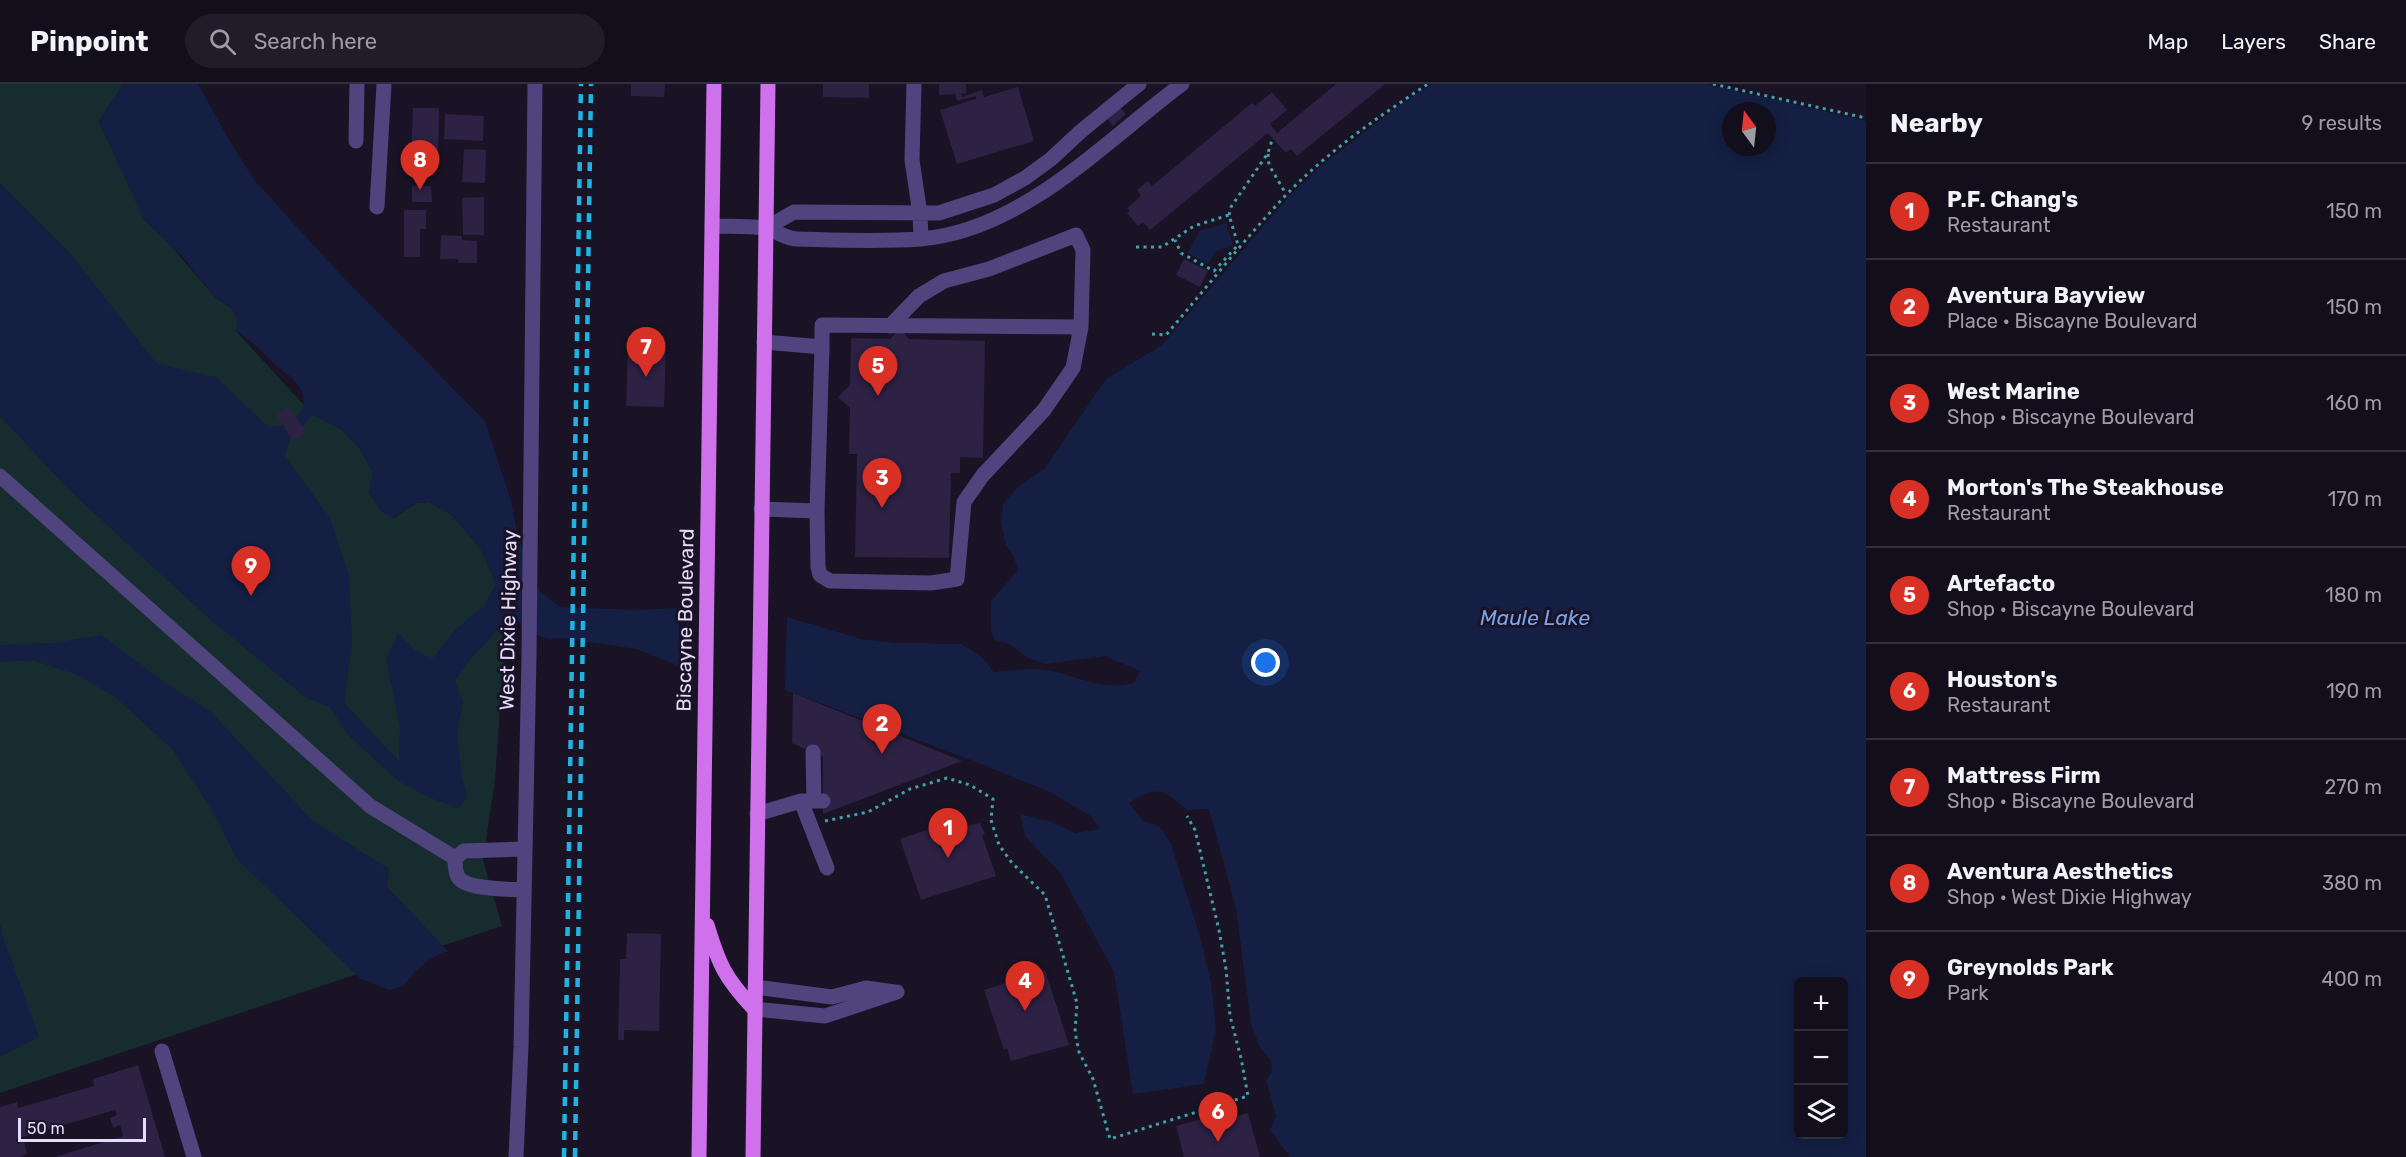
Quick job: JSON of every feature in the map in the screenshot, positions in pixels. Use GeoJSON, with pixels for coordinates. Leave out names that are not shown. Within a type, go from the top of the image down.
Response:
{"type":"FeatureCollection","features":[{"type":"Feature","properties":{"kind":"main road","name":"Biscayne Boulevard"},"geometry":{"type":"LineString","coordinates":[[699,1157],[714,84]]}},
{"type":"Feature","properties":{"kind":"main road"},"geometry":{"type":"LineString","coordinates":[[753,1157],[768,84]]}},
{"type":"Feature","properties":{"kind":"main road"},"geometry":{"type":"LineString","coordinates":[[702,911],[725,975],[754,1009]]}},
{"type":"Feature","properties":{"kind":"street"},"geometry":{"type":"LineString","coordinates":[[356,141],[357,84]]}},
{"type":"Feature","properties":{"kind":"street"},"geometry":{"type":"LineString","coordinates":[[377,207],[384,84]]}},
{"type":"Feature","properties":{"kind":"street","name":"West Dixie Highway"},"geometry":{"type":"LineString","coordinates":[[516,1157],[529,656],[536,84]]}},
{"type":"Feature","properties":{"kind":"street"},"geometry":{"type":"LineString","coordinates":[[914,84],[912,160],[920,214],[921,239]]}},
{"type":"Feature","properties":{"kind":"street"},"geometry":{"type":"LineString","coordinates":[[712,226],[766,228],[793,239],[921,239],[992,220],[1026,203],[1064,178],[1182,84]]}},
{"type":"Feature","properties":{"kind":"street"},"geometry":{"type":"LineString","coordinates":[[766,228],[794,212],[920,214],[939,213],[959,208],[994,195],[1024,178],[1051,159],[1134,85],[1147,110]]}},
{"type":"Feature","properties":{"kind":"street"},"geometry":{"type":"LineString","coordinates":[[890,326],[919,296],[944,280],[989,269],[1076,235],[1083,250],[1081,327],[1073,368],[1044,410],[983,475],[964,502],[957,579],[931,583],[830,581],[820,575],[818,567],[817,511],[822,326],[1081,327]]}},
{"type":"Feature","properties":{"kind":"street"},"geometry":{"type":"LineString","coordinates":[[764,342],[822,346]]}},
{"type":"Feature","properties":{"kind":"street"},"geometry":{"type":"LineString","coordinates":[[0,476],[370,806],[455,858]]}},
{"type":"Feature","properties":{"kind":"street"},"geometry":{"type":"LineString","coordinates":[[0,493],[25,499]]}},
{"type":"Feature","properties":{"kind":"street"},"geometry":{"type":"LineString","coordinates":[[761,509],[817,511]]}},
{"type":"Feature","properties":{"kind":"street"},"geometry":{"type":"LineString","coordinates":[[813,752],[813,801],[827,868]]}},
{"type":"Feature","properties":{"kind":"street"},"geometry":{"type":"LineString","coordinates":[[757,814],[813,801]]}},
{"type":"Feature","properties":{"kind":"street"},"geometry":{"type":"LineString","coordinates":[[455,858],[464,851],[524,849]]}},
{"type":"Feature","properties":{"kind":"street"},"geometry":{"type":"LineString","coordinates":[[455,858],[455,868],[463,882],[524,890]]}},
{"type":"Feature","properties":{"kind":"street"},"geometry":{"type":"LineString","coordinates":[[754,1009],[825,1016],[897,992],[866,988],[832,997],[755,987]]}},
{"type":"Feature","properties":{"kind":"street"},"geometry":{"type":"LineString","coordinates":[[162,1051],[194,1157]]}},
{"type":"Feature","properties":{"kind":"path"},"geometry":{"type":"LineString","coordinates":[[1152,334],[1166,335],[1287,195],[1315,169],[1375,120],[1428,84]]}},
{"type":"Feature","properties":{"kind":"path"},"geometry":{"type":"LineString","coordinates":[[1713,84],[1866,117]]}},
{"type":"Feature","properties":{"kind":"path"},"geometry":{"type":"LineString","coordinates":[[1175,240],[1181,253],[1214,271],[1238,245],[1229,215],[1231,207],[1268,153],[1272,140]]}},
{"type":"Feature","properties":{"kind":"path"},"geometry":{"type":"LineString","coordinates":[[1268,153],[1269,165],[1287,195]]}},
{"type":"Feature","properties":{"kind":"path"},"geometry":{"type":"LineString","coordinates":[[1136,247],[1162,247],[1194,226],[1229,215]]}},
{"type":"Feature","properties":{"kind":"path"},"geometry":{"type":"LineString","coordinates":[[824,821],[834,817],[852,817],[868,812],[910,789],[947,778],[970,785],[993,799],[991,820],[999,845],[1012,863],[1045,896],[1077,1003],[1075,1032],[1079,1052],[1093,1079],[1110,1139],[1248,1096],[1230,1016],[1226,969],[1217,921],[1195,830],[1187,816]]}},
{"type":"Feature","properties":{"kind":"green space"},"geometry":{"type":"Polygon","coordinates":[[[0,84],[123,84],[99,122],[166,240],[215,297],[232,309],[238,319],[236,331],[313,415],[341,429],[360,448],[373,473],[369,493],[394,518],[416,503],[429,502],[451,514],[481,549],[507,608],[495,780],[483,860],[502,926],[0,1093],[0,84]]]}},
{"type":"Feature","properties":{"kind":"water","name":"Maule Lake"},"geometry":{"type":"Polygon","coordinates":[[[123,84],[198,84],[255,181],[340,274],[485,421],[512,504],[517,534],[540,592],[560,607],[636,610],[706,607],[760,609],[861,639],[897,643],[961,644],[982,657],[994,672],[1040,669],[1090,682],[1123,685],[1134,683],[1140,671],[1105,656],[1045,664],[1028,658],[1009,644],[995,640],[991,630],[991,601],[1018,570],[1013,555],[1006,545],[1001,523],[1003,504],[1017,488],[1045,468],[1106,379],[1162,345],[1290,195],[1321,166],[1398,106],[1432,84],[1707,84],[1866,121],[1866,1157],[1290,1157],[1270,1130],[1276,1116],[1266,1080],[1272,1072],[1271,1061],[1259,1045],[1251,1024],[1236,908],[1209,809],[1187,810],[1160,792],[1147,794],[1129,803],[1142,820],[1160,827],[1171,844],[1201,940],[1211,983],[1216,1029],[1204,1084],[1133,1094],[1114,972],[1061,874],[1025,836],[1020,814],[1054,823],[1075,833],[1100,829],[1091,816],[1050,792],[796,694],[759,682],[704,676],[636,649],[562,638],[548,639],[529,632],[511,613],[468,662],[455,681],[463,701],[457,735],[461,771],[467,796],[459,809],[426,796],[396,779],[347,734],[330,707],[305,697],[212,621],[70,491],[0,416],[0,183],[70,253],[157,364],[216,377],[267,426],[287,423],[301,412],[304,403],[297,383],[236,331],[238,319],[232,309],[215,297],[180,254],[144,220],[99,122],[123,84]],[[313,415],[291,436],[285,456],[330,518],[349,576],[352,642],[344,703],[399,761],[400,727],[386,658],[398,633],[415,650],[432,659],[455,630],[484,606],[496,584],[481,549],[451,514],[429,502],[416,503],[393,518],[381,511],[369,493],[373,473],[360,448],[341,429],[313,415]]]}},
{"type":"Feature","properties":{"kind":"water"},"geometry":{"type":"Polygon","coordinates":[[[1226,223],[1233,245],[1216,251],[1208,264],[1188,253],[1199,231],[1226,223]]]}},
{"type":"Feature","properties":{"kind":"water"},"geometry":{"type":"Polygon","coordinates":[[[101,635],[163,681],[211,712],[313,821],[389,869],[387,887],[448,951],[423,965],[404,986],[389,990],[361,979],[237,859],[210,807],[173,750],[114,696],[75,674],[32,660],[0,662],[0,645],[54,643],[101,635]]]}},
{"type":"Feature","properties":{"kind":"water"},"geometry":{"type":"Polygon","coordinates":[[[0,922],[2,934],[39,1037],[0,1057],[0,922]]]}},
{"type":"Feature","properties":{"kind":"pier"},"geometry":{"type":"Polygon","coordinates":[[[679,605],[760,606],[787,614],[785,693],[759,685],[704,679],[679,669],[679,605]]]}},
{"type":"Feature","properties":{"kind":"building"},"geometry":{"type":"Polygon","coordinates":[[[631,84],[665,84],[664,97],[631,96],[631,84]]]}},
{"type":"Feature","properties":{"kind":"building"},"geometry":{"type":"Polygon","coordinates":[[[823,84],[869,84],[869,98],[823,97],[823,84]]]}},
{"type":"Feature","properties":{"kind":"building"},"geometry":{"type":"Polygon","coordinates":[[[939,84],[966,84],[966,94],[961,93],[962,97],[982,90],[984,97],[1018,87],[1034,141],[957,164],[940,110],[976,99],[976,96],[957,101],[955,94],[939,95],[939,84]]]}},
{"type":"Feature","properties":{"kind":"building"},"geometry":{"type":"Polygon","coordinates":[[[1336,84],[1385,84],[1297,156],[1291,149],[1286,153],[1268,133],[1150,230],[1143,222],[1138,226],[1127,213],[1130,211],[1127,208],[1141,196],[1137,190],[1148,181],[1152,186],[1252,103],[1255,106],[1272,92],[1287,110],[1270,124],[1277,133],[1336,84]]]}},
{"type":"Feature","properties":{"kind":"building"},"geometry":{"type":"Polygon","coordinates":[[[1118,105],[1126,114],[1113,126],[1105,116],[1118,105]]]}},
{"type":"Feature","properties":{"kind":"building"},"geometry":{"type":"Polygon","coordinates":[[[413,108],[439,108],[438,158],[411,157],[413,108]]]}},
{"type":"Feature","properties":{"kind":"building"},"geometry":{"type":"Polygon","coordinates":[[[445,114],[484,116],[483,141],[444,139],[445,114]]]}},
{"type":"Feature","properties":{"kind":"building"},"geometry":{"type":"Polygon","coordinates":[[[464,149],[486,150],[485,183],[462,182],[464,149]]]}},
{"type":"Feature","properties":{"kind":"building"},"geometry":{"type":"Polygon","coordinates":[[[412,186],[431,186],[432,202],[412,202],[412,186]]]}},
{"type":"Feature","properties":{"kind":"building"},"geometry":{"type":"Polygon","coordinates":[[[484,197],[484,235],[463,235],[462,198],[484,197]]]}},
{"type":"Feature","properties":{"kind":"building"},"geometry":{"type":"Polygon","coordinates":[[[404,210],[426,210],[426,229],[420,229],[420,257],[404,257],[404,210]]]}},
{"type":"Feature","properties":{"kind":"building"},"geometry":{"type":"Polygon","coordinates":[[[441,235],[462,236],[462,240],[477,241],[477,263],[458,263],[458,259],[440,259],[441,235]]]}},
{"type":"Feature","properties":{"kind":"building"},"geometry":{"type":"Polygon","coordinates":[[[1184,259],[1208,271],[1200,287],[1176,275],[1184,259]]]}},
{"type":"Feature","properties":{"kind":"building"},"geometry":{"type":"Polygon","coordinates":[[[900,329],[909,339],[985,341],[983,458],[960,457],[960,473],[951,473],[949,558],[855,557],[857,454],[849,454],[850,408],[838,397],[850,385],[851,338],[890,339],[900,329]]]}},
{"type":"Feature","properties":{"kind":"building"},"geometry":{"type":"Polygon","coordinates":[[[628,348],[666,349],[664,407],[626,406],[628,348]]]}},
{"type":"Feature","properties":{"kind":"building"},"geometry":{"type":"Polygon","coordinates":[[[289,407],[306,432],[293,441],[276,415],[289,407]]]}},
{"type":"Feature","properties":{"kind":"building"},"geometry":{"type":"Polygon","coordinates":[[[793,693],[962,761],[823,814],[823,757],[792,743],[793,693]]]}},
{"type":"Feature","properties":{"kind":"building"},"geometry":{"type":"Polygon","coordinates":[[[956,820],[957,823],[962,822],[964,827],[980,823],[996,876],[921,900],[900,839],[956,820]]]}},
{"type":"Feature","properties":{"kind":"building"},"geometry":{"type":"Polygon","coordinates":[[[627,933],[661,934],[659,1031],[624,1030],[624,1040],[618,1040],[620,959],[626,959],[627,933]]]}},
{"type":"Feature","properties":{"kind":"building"},"geometry":{"type":"Polygon","coordinates":[[[1045,970],[1069,1045],[1011,1061],[1007,1048],[1004,1050],[984,990],[1045,970]]]}},
{"type":"Feature","properties":{"kind":"building"},"geometry":{"type":"Polygon","coordinates":[[[138,1065],[165,1157],[55,1157],[123,1136],[120,1125],[113,1128],[110,1118],[117,1115],[115,1110],[16,1139],[17,1144],[24,1142],[27,1154],[20,1157],[0,1157],[0,1107],[17,1102],[18,1108],[94,1086],[93,1079],[138,1065]]]}},
{"type":"Feature","properties":{"kind":"building"},"geometry":{"type":"Polygon","coordinates":[[[1223,1110],[1225,1119],[1248,1113],[1260,1157],[1184,1157],[1176,1126],[1209,1117],[1208,1114],[1223,1110]]]}},
{"type":"Feature","properties":{"kind":"railway"},"geometry":{"type":"LineString","coordinates":[[564,1157],[581,84]]}},
{"type":"Feature","properties":{"kind":"railway"},"geometry":{"type":"LineString","coordinates":[[575,1157],[591,84]]}},
{"type":"Feature","properties":{"kind":"place","name":"Aventura Aesthetics"},"geometry":{"type":"Point","coordinates":[420,190]}},
{"type":"Feature","properties":{"kind":"place","name":"Mattress Firm"},"geometry":{"type":"Point","coordinates":[646,377]}},
{"type":"Feature","properties":{"kind":"place","name":"Artefacto"},"geometry":{"type":"Point","coordinates":[878,396]}},
{"type":"Feature","properties":{"kind":"place","name":"West Marine"},"geometry":{"type":"Point","coordinates":[882,508]}},
{"type":"Feature","properties":{"kind":"place","name":"Greynolds Park"},"geometry":{"type":"Point","coordinates":[251,596]}},
{"type":"Feature","properties":{"kind":"place","name":"Aventura Bayview"},"geometry":{"type":"Point","coordinates":[882,754]}},
{"type":"Feature","properties":{"kind":"place","name":"P.F. Chang's"},"geometry":{"type":"Point","coordinates":[948,858]}},
{"type":"Feature","properties":{"kind":"place","name":"Morton's The Steakhouse"},"geometry":{"type":"Point","coordinates":[1025,1011]}},
{"type":"Feature","properties":{"kind":"place","name":"Houston's"},"geometry":{"type":"Point","coordinates":[1218,1142]}}]}
